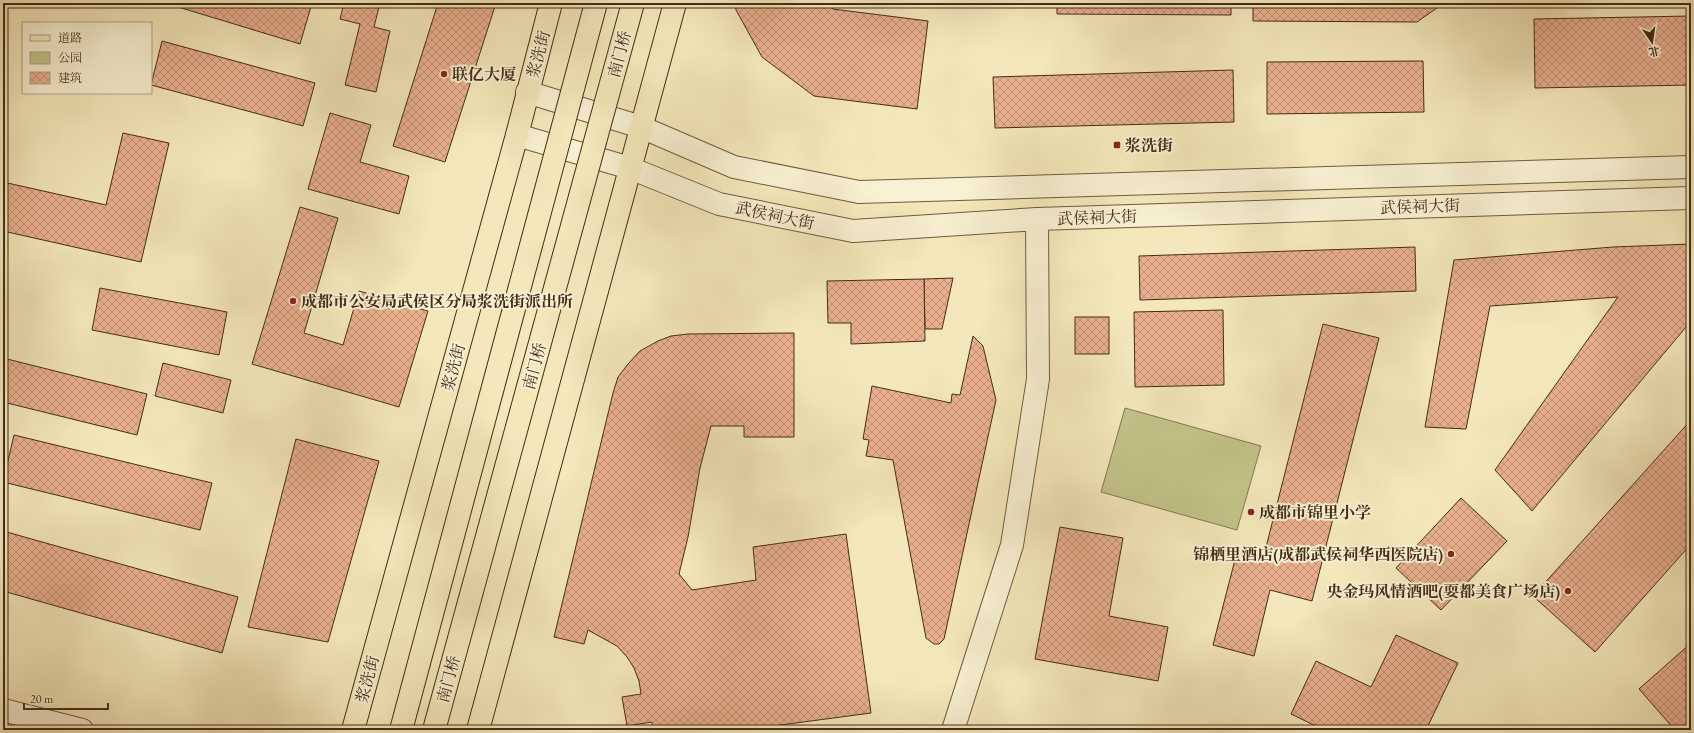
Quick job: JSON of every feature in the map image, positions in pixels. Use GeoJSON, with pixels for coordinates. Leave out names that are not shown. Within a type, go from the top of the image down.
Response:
{"type":"FeatureCollection","features":[{"type":"Feature","properties":{"kind":"main road","name":"浆洗街"},"geometry":{"type":"LineString","coordinates":[[353,730],[517,135],[551,3]]}},
{"type":"Feature","properties":{"kind":"main road","name":"南门桥"},"geometry":{"type":"LineString","coordinates":[[401,730],[596,3]]}},
{"type":"Feature","properties":{"kind":"main road","name":"南门桥"},"geometry":{"type":"LineString","coordinates":[[434,730],[634,3]]}},
{"type":"Feature","properties":{"kind":"main road"},"geometry":{"type":"LineString","coordinates":[[478,730],[675,3]]}},
{"type":"Feature","properties":{"kind":"street","name":"武侯祠大街"},"geometry":{"type":"LineString","coordinates":[[527,92],[641,127],[734,166],[859,192],[1691,167]]}},
{"type":"Feature","properties":{"kind":"street","name":"武侯祠大街"},"geometry":{"type":"LineString","coordinates":[[517,135],[630,168],[719,204],[853,231],[1037,219],[1691,198]]}},
{"type":"Feature","properties":{"kind":"street"},"geometry":{"type":"LineString","coordinates":[[954,730],[1012,545],[1038,379],[1037,219]]}},
{"type":"Feature","properties":{"kind":"street"},"geometry":{"type":"LineString","coordinates":[[3,710],[82,730]]}},
{"type":"Feature","properties":{"kind":"green space"},"geometry":{"type":"Polygon","coordinates":[[[1125,408],[1261,446],[1237,530],[1101,492],[1125,408]]]}},
{"type":"Feature","properties":{"kind":"building"},"geometry":{"type":"Polygon","coordinates":[[[165,3],[312,3],[300,44],[165,3]]]}},
{"type":"Feature","properties":{"kind":"building"},"geometry":{"type":"Polygon","coordinates":[[[344,3],[380,3],[374,27],[390,31],[376,92],[345,85],[360,24],[340,19],[344,3]]]}},
{"type":"Feature","properties":{"kind":"building","name":"联亿大厦"},"geometry":{"type":"Polygon","coordinates":[[[438,3],[496,3],[445,162],[393,146],[438,3]]]}},
{"type":"Feature","properties":{"kind":"building"},"geometry":{"type":"Polygon","coordinates":[[[735,3],[829,3],[833,9],[928,21],[917,109],[814,96],[762,57],[736,10],[735,3]]]}},
{"type":"Feature","properties":{"kind":"building"},"geometry":{"type":"Polygon","coordinates":[[[1057,3],[1231,3],[1231,15],[1057,14],[1057,3]]]}},
{"type":"Feature","properties":{"kind":"building"},"geometry":{"type":"Polygon","coordinates":[[[1253,3],[1444,3],[1417,22],[1253,21],[1253,3]]]}},
{"type":"Feature","properties":{"kind":"building"},"geometry":{"type":"Polygon","coordinates":[[[1691,16],[1691,85],[1535,88],[1534,19],[1691,16]]]}},
{"type":"Feature","properties":{"kind":"building"},"geometry":{"type":"Polygon","coordinates":[[[162,41],[315,83],[303,126],[152,85],[162,41]]]}},
{"type":"Feature","properties":{"kind":"building"},"geometry":{"type":"Polygon","coordinates":[[[1423,61],[1424,112],[1267,114],[1267,62],[1423,61]]]}},
{"type":"Feature","properties":{"kind":"building"},"geometry":{"type":"Polygon","coordinates":[[[1233,70],[1234,122],[995,128],[993,77],[1233,70]]]}},
{"type":"Feature","properties":{"kind":"building"},"geometry":{"type":"Polygon","coordinates":[[[330,113],[371,125],[360,162],[409,176],[399,214],[308,189],[330,113]]]}},
{"type":"Feature","properties":{"kind":"building"},"geometry":{"type":"Polygon","coordinates":[[[123,133],[169,143],[141,262],[3,231],[3,182],[106,205],[123,133]]]}},
{"type":"Feature","properties":{"kind":"building","name":"成都市公安局武侯区分局浆洗街派出所"},"geometry":{"type":"Polygon","coordinates":[[[300,207],[338,218],[304,333],[343,345],[359,291],[428,311],[399,407],[252,364],[300,207]]]}},
{"type":"Feature","properties":{"kind":"building"},"geometry":{"type":"Polygon","coordinates":[[[1691,244],[1691,321],[1532,511],[1495,470],[1618,297],[1490,306],[1466,429],[1425,427],[1454,260],[1613,247],[1691,244]]]}},
{"type":"Feature","properties":{"kind":"building"},"geometry":{"type":"Polygon","coordinates":[[[1415,247],[1416,291],[1140,300],[1139,256],[1415,247]]]}},
{"type":"Feature","properties":{"kind":"building"},"geometry":{"type":"Polygon","coordinates":[[[953,278],[942,329],[925,329],[924,279],[953,278]]]}},
{"type":"Feature","properties":{"kind":"building"},"geometry":{"type":"Polygon","coordinates":[[[924,279],[925,341],[851,344],[851,323],[828,323],[827,281],[924,279]]]}},
{"type":"Feature","properties":{"kind":"building"},"geometry":{"type":"Polygon","coordinates":[[[100,288],[227,312],[219,355],[92,330],[100,288]]]}},
{"type":"Feature","properties":{"kind":"building"},"geometry":{"type":"Polygon","coordinates":[[[1223,310],[1224,385],[1135,387],[1134,312],[1223,310]]]}},
{"type":"Feature","properties":{"kind":"building"},"geometry":{"type":"Polygon","coordinates":[[[1075,317],[1109,317],[1109,354],[1075,354],[1075,317]]]}},
{"type":"Feature","properties":{"kind":"building"},"geometry":{"type":"Polygon","coordinates":[[[1323,324],[1379,338],[1312,601],[1270,590],[1254,656],[1213,645],[1238,548],[1264,555],[1323,324]]]}},
{"type":"Feature","properties":{"kind":"building"},"geometry":{"type":"Polygon","coordinates":[[[794,333],[794,437],[744,437],[744,426],[711,426],[700,468],[688,537],[679,574],[692,590],[756,580],[753,547],[846,534],[871,713],[743,730],[653,730],[652,722],[627,726],[622,697],[641,694],[639,681],[634,668],[627,657],[617,646],[588,630],[584,644],[554,637],[618,377],[640,351],[671,336],[688,334],[794,333]]]}},
{"type":"Feature","properties":{"kind":"building"},"geometry":{"type":"Polygon","coordinates":[[[973,336],[983,346],[996,400],[944,639],[939,644],[934,644],[926,638],[893,460],[866,456],[869,440],[863,439],[872,386],[951,403],[952,394],[960,395],[973,336]]]}},
{"type":"Feature","properties":{"kind":"building"},"geometry":{"type":"Polygon","coordinates":[[[3,358],[147,394],[137,435],[3,402],[3,358]]]}},
{"type":"Feature","properties":{"kind":"building"},"geometry":{"type":"Polygon","coordinates":[[[163,363],[231,380],[223,413],[155,396],[163,363]]]}},
{"type":"Feature","properties":{"kind":"building"},"geometry":{"type":"Polygon","coordinates":[[[1691,420],[1691,544],[1595,652],[1533,596],[1691,420]]]}},
{"type":"Feature","properties":{"kind":"building"},"geometry":{"type":"Polygon","coordinates":[[[14,435],[212,483],[200,530],[3,482],[14,435]]]}},
{"type":"Feature","properties":{"kind":"building"},"geometry":{"type":"Polygon","coordinates":[[[296,439],[379,461],[328,642],[248,627],[296,439]]]}},
{"type":"Feature","properties":{"kind":"building","name":"锦栖里酒店(成都武侯祠华西医院店)"},"geometry":{"type":"Polygon","coordinates":[[[1461,498],[1507,541],[1441,610],[1396,568],[1461,498]]]}},
{"type":"Feature","properties":{"kind":"building"},"geometry":{"type":"Polygon","coordinates":[[[1060,527],[1123,538],[1109,616],[1168,627],[1158,681],[1035,659],[1060,527]]]}},
{"type":"Feature","properties":{"kind":"building"},"geometry":{"type":"Polygon","coordinates":[[[3,531],[238,597],[222,653],[3,591],[3,531]]]}},
{"type":"Feature","properties":{"kind":"building"},"geometry":{"type":"Polygon","coordinates":[[[1396,635],[1458,663],[1426,730],[1324,730],[1291,714],[1316,661],[1371,687],[1396,635]]]}},
{"type":"Feature","properties":{"kind":"building"},"geometry":{"type":"Polygon","coordinates":[[[1691,643],[1691,730],[1675,730],[1639,689],[1691,643]]]}},
{"type":"Feature","properties":{"kind":"place","name":"联亿大厦"},"geometry":{"type":"Point","coordinates":[444,74]}},
{"type":"Feature","properties":{"kind":"place","name":"浆洗街"},"geometry":{"type":"Point","coordinates":[1117,145]}},
{"type":"Feature","properties":{"kind":"place","name":"成都市公安局武侯区分局浆洗街派出所"},"geometry":{"type":"Point","coordinates":[293,301]}},
{"type":"Feature","properties":{"kind":"place","name":"成都市锦里小学"},"geometry":{"type":"Point","coordinates":[1251,512]}},
{"type":"Feature","properties":{"kind":"place","name":"锦栖里酒店(成都武侯祠华西医院店)"},"geometry":{"type":"Point","coordinates":[1451,554]}},
{"type":"Feature","properties":{"kind":"place","name":"央金玛风情酒吧(耍都美食广场店)"},"geometry":{"type":"Point","coordinates":[1568,591]}}]}
